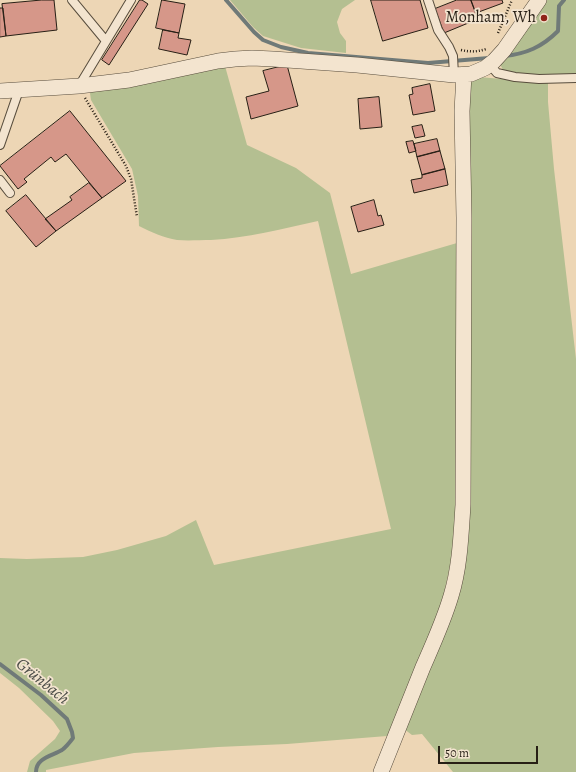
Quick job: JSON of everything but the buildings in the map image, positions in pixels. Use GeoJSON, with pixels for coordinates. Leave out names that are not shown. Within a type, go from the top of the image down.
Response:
{"type":"FeatureCollection","features":[{"type":"Feature","properties":{"kind":"street"},"geometry":{"type":"LineString","coordinates":[[0,91],[79,86],[129,80],[218,61],[252,58],[457,72],[479,71],[495,55],[539,0]]}},
{"type":"Feature","properties":{"kind":"street"},"geometry":{"type":"LineString","coordinates":[[381,772],[441,624],[451,595],[461,535],[463,505],[464,234],[462,111],[457,72]]}},
{"type":"Feature","properties":{"kind":"lane"},"geometry":{"type":"LineString","coordinates":[[72,0],[106,41]]}},
{"type":"Feature","properties":{"kind":"lane"},"geometry":{"type":"LineString","coordinates":[[79,86],[131,0]]}},
{"type":"Feature","properties":{"kind":"lane"},"geometry":{"type":"LineString","coordinates":[[428,0],[438,30],[449,46],[457,72]]}},
{"type":"Feature","properties":{"kind":"lane"},"geometry":{"type":"LineString","coordinates":[[495,55],[497,73],[515,78],[576,78]]}},
{"type":"Feature","properties":{"kind":"lane"},"geometry":{"type":"LineString","coordinates":[[0,145],[19,90]]}},
{"type":"Feature","properties":{"kind":"lane"},"geometry":{"type":"LineString","coordinates":[[0,180],[10,193]]}},
{"type":"Feature","properties":{"kind":"path"},"geometry":{"type":"LineString","coordinates":[[496,37],[512,0]]}},
{"type":"Feature","properties":{"kind":"path"},"geometry":{"type":"LineString","coordinates":[[449,46],[468,51],[478,51],[487,48],[495,55]]}},
{"type":"Feature","properties":{"kind":"path"},"geometry":{"type":"LineString","coordinates":[[79,86],[126,166],[131,179],[137,217]]}},
{"type":"Feature","properties":{"kind":"green space"},"geometry":{"type":"Polygon","coordinates":[[[230,0],[355,0],[342,9],[337,22],[340,33],[346,41],[346,53],[301,48],[263,36],[253,27],[230,0]]]}},
{"type":"Feature","properties":{"kind":"green space"},"geometry":{"type":"Polygon","coordinates":[[[544,0],[576,0],[576,76],[548,76],[504,72],[501,66],[500,62],[544,0]]]}},
{"type":"Feature","properties":{"kind":"green space"},"geometry":{"type":"Polygon","coordinates":[[[225,66],[247,145],[296,168],[330,193],[351,274],[457,243],[457,509],[453,552],[439,617],[387,736],[287,744],[134,753],[46,770],[46,772],[27,772],[30,761],[55,739],[60,731],[53,721],[19,688],[0,673],[0,558],[27,559],[83,557],[117,550],[166,536],[196,520],[214,565],[391,529],[318,221],[251,235],[211,240],[177,240],[139,226],[138,196],[132,169],[91,100],[90,93],[92,90],[225,66]]]}},
{"type":"Feature","properties":{"kind":"green space"},"geometry":{"type":"Polygon","coordinates":[[[479,77],[548,83],[548,102],[554,169],[576,359],[576,772],[453,772],[422,734],[412,735],[404,729],[460,577],[469,87],[472,81],[479,77]]]}},
{"type":"Feature","properties":{"kind":"waterway"},"geometry":{"type":"LineString","coordinates":[[226,0],[263,40],[281,47],[308,53],[428,63],[489,58]]}},
{"type":"Feature","properties":{"kind":"waterway"},"geometry":{"type":"LineString","coordinates":[[504,56],[519,54],[533,49],[552,37],[558,31],[559,6],[564,0]]}},
{"type":"Feature","properties":{"kind":"waterway","name":"Grünbach"},"geometry":{"type":"LineString","coordinates":[[0,664],[41,695],[67,719],[72,732],[73,738],[68,744],[62,750],[42,760],[37,767],[36,772]]}},
{"type":"Feature","properties":{"kind":"place","name":"Monham, Wh"},"geometry":{"type":"Point","coordinates":[544,18]}}]}
